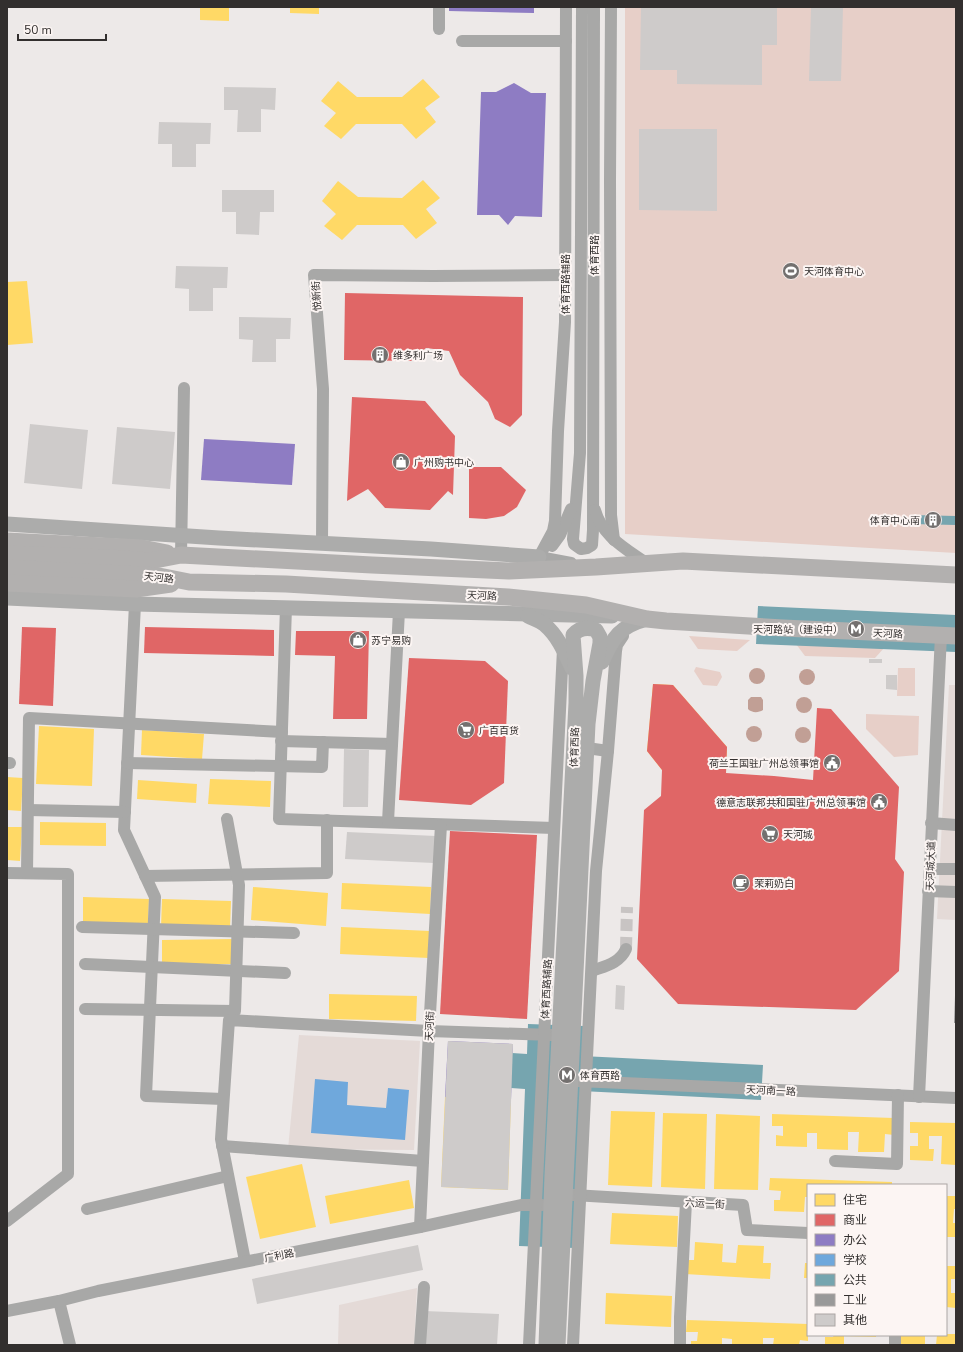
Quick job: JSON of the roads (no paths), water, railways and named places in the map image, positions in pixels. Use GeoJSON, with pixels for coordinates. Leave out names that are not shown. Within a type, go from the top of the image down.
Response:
{"type":"FeatureCollection","features":[{"type":"Feature","properties":{"kind":"highway"},"geometry":{"type":"LineString","coordinates":[[7,541],[142,548],[181,555]]}},
{"type":"Feature","properties":{"kind":"highway","name":"天河路"},"geometry":{"type":"LineString","coordinates":[[7,554],[150,561],[181,555],[509,571],[596,567],[646,562],[690,561],[956,575]]}},
{"type":"Feature","properties":{"kind":"highway","name":"天河路"},"geometry":{"type":"LineString","coordinates":[[7,568],[159,576],[189,582],[286,584],[508,597],[586,605],[647,619],[722,625],[948,636]]}},
{"type":"Feature","properties":{"kind":"highway"},"geometry":{"type":"LineString","coordinates":[[7,583],[135,596],[189,582]]}},
{"type":"Feature","properties":{"kind":"main road"},"geometry":{"type":"LineString","coordinates":[[7,524],[539,557]]}},
{"type":"Feature","properties":{"kind":"main road"},"geometry":{"type":"LineString","coordinates":[[7,598],[135,596],[286,607],[524,615],[588,615],[647,619]]}},
{"type":"Feature","properties":{"kind":"main road"},"geometry":{"type":"LineString","coordinates":[[524,615],[544,624],[553,633],[563,649],[576,676]]}},
{"type":"Feature","properties":{"kind":"main road"},"geometry":{"type":"LineString","coordinates":[[593,681],[615,638],[629,625],[647,619]]}},
{"type":"Feature","properties":{"kind":"main road"},"geometry":{"type":"LineString","coordinates":[[573,635],[580,629],[585,628],[596,630],[599,633],[600,643],[593,681]]}},
{"type":"Feature","properties":{"kind":"main road","name":"体育西路"},"geometry":{"type":"LineString","coordinates":[[546,1345],[546,1308],[572,791],[576,676],[573,635]]}},
{"type":"Feature","properties":{"kind":"main road","name":"体育西路"},"geometry":{"type":"LineString","coordinates":[[558,1345],[565,1195],[578,1081],[587,748],[593,681]]}},
{"type":"Feature","properties":{"kind":"street"},"geometry":{"type":"LineString","coordinates":[[439,7],[439,29]]}},
{"type":"Feature","properties":{"kind":"street","name":"体育西路辅路"},"geometry":{"type":"LineString","coordinates":[[539,557],[553,531],[555,521],[558,424],[564,344],[566,7]]}},
{"type":"Feature","properties":{"kind":"street","name":"体育西路"},"geometry":{"type":"LineString","coordinates":[[582,7],[580,453],[573,539],[574,544],[581,549],[592,545],[594,503],[594,7]]}},
{"type":"Feature","properties":{"kind":"street"},"geometry":{"type":"LineString","coordinates":[[611,7],[611,515],[614,540]]}},
{"type":"Feature","properties":{"kind":"street"},"geometry":{"type":"LineString","coordinates":[[462,41],[566,41]]}},
{"type":"Feature","properties":{"kind":"street"},"geometry":{"type":"LineString","coordinates":[[566,111],[581,111]]}},
{"type":"Feature","properties":{"kind":"street","name":"悦新街"},"geometry":{"type":"LineString","coordinates":[[322,543],[323,389],[314,275],[565,275]]}},
{"type":"Feature","properties":{"kind":"street"},"geometry":{"type":"LineString","coordinates":[[181,555],[184,388]]}},
{"type":"Feature","properties":{"kind":"street"},"geometry":{"type":"LineString","coordinates":[[509,571],[539,557],[549,550],[560,535],[577,493]]}},
{"type":"Feature","properties":{"kind":"street"},"geometry":{"type":"LineString","coordinates":[[594,503],[597,516],[602,527],[614,540],[646,562]]}},
{"type":"Feature","properties":{"kind":"street"},"geometry":{"type":"LineString","coordinates":[[539,557],[596,567]]}},
{"type":"Feature","properties":{"kind":"street"},"geometry":{"type":"LineString","coordinates":[[135,596],[124,830],[155,897],[146,1096],[223,1099]]}},
{"type":"Feature","properties":{"kind":"street"},"geometry":{"type":"LineString","coordinates":[[286,607],[279,819],[554,828]]}},
{"type":"Feature","properties":{"kind":"street"},"geometry":{"type":"LineString","coordinates":[[388,822],[399,611]]}},
{"type":"Feature","properties":{"kind":"street"},"geometry":{"type":"LineString","coordinates":[[573,1345],[581,1196],[578,1081],[592,970],[596,871],[617,645],[628,630],[647,619]]}},
{"type":"Feature","properties":{"kind":"street"},"geometry":{"type":"LineString","coordinates":[[563,649],[573,635]]}},
{"type":"Feature","properties":{"kind":"street","name":"天河城大道"},"geometry":{"type":"LineString","coordinates":[[919,1097],[931,823],[948,636]]}},
{"type":"Feature","properties":{"kind":"street","name":"体育西路辅路"},"geometry":{"type":"LineString","coordinates":[[529,1345],[563,649]]}},
{"type":"Feature","properties":{"kind":"street"},"geometry":{"type":"LineString","coordinates":[[27,873],[29,718],[281,737],[323,742],[392,744]]}},
{"type":"Feature","properties":{"kind":"street"},"geometry":{"type":"LineString","coordinates":[[127,762],[322,767],[323,742]]}},
{"type":"Feature","properties":{"kind":"street"},"geometry":{"type":"LineString","coordinates":[[587,748],[608,751]]}},
{"type":"Feature","properties":{"kind":"street"},"geometry":{"type":"LineString","coordinates":[[28,810],[125,812]]}},
{"type":"Feature","properties":{"kind":"street"},"geometry":{"type":"LineString","coordinates":[[85,1009],[235,1011],[239,885],[227,819]]}},
{"type":"Feature","properties":{"kind":"street"},"geometry":{"type":"LineString","coordinates":[[145,876],[327,873],[327,820]]}},
{"type":"Feature","properties":{"kind":"street"},"geometry":{"type":"LineString","coordinates":[[931,823],[956,825]]}},
{"type":"Feature","properties":{"kind":"street","name":"天河街"},"geometry":{"type":"LineString","coordinates":[[420,1227],[429,1031],[441,824]]}},
{"type":"Feature","properties":{"kind":"street"},"geometry":{"type":"LineString","coordinates":[[930,869],[956,869]]}},
{"type":"Feature","properties":{"kind":"street"},"geometry":{"type":"LineString","coordinates":[[7,873],[68,874],[68,1174],[7,1221]]}},
{"type":"Feature","properties":{"kind":"street"},"geometry":{"type":"LineString","coordinates":[[928,891],[956,892]]}},
{"type":"Feature","properties":{"kind":"street"},"geometry":{"type":"LineString","coordinates":[[82,927],[294,933]]}},
{"type":"Feature","properties":{"kind":"street"},"geometry":{"type":"LineString","coordinates":[[592,970],[618,961],[624,956],[626,950]]}},
{"type":"Feature","properties":{"kind":"street"},"geometry":{"type":"LineString","coordinates":[[85,964],[285,973]]}},
{"type":"Feature","properties":{"kind":"street"},"geometry":{"type":"LineString","coordinates":[[245,1261],[221,1142],[229,1020],[429,1031],[559,1035]]}},
{"type":"Feature","properties":{"kind":"street","name":"天河南一路"},"geometry":{"type":"LineString","coordinates":[[578,1081],[956,1098]]}},
{"type":"Feature","properties":{"kind":"street"},"geometry":{"type":"LineString","coordinates":[[835,1161],[897,1164],[898,1096]]}},
{"type":"Feature","properties":{"kind":"street"},"geometry":{"type":"LineString","coordinates":[[221,1142],[423,1161]]}},
{"type":"Feature","properties":{"kind":"street"},"geometry":{"type":"LineString","coordinates":[[87,1209],[228,1176]]}},
{"type":"Feature","properties":{"kind":"street","name":"六运一街"},"geometry":{"type":"LineString","coordinates":[[565,1195],[743,1205],[747,1230],[807,1233]]}},
{"type":"Feature","properties":{"kind":"street"},"geometry":{"type":"LineString","coordinates":[[680,1345],[686,1202]]}},
{"type":"Feature","properties":{"kind":"street","name":"广利路"},"geometry":{"type":"LineString","coordinates":[[7,1311],[59,1301],[98,1291],[420,1227],[521,1205],[551,1205]]}},
{"type":"Feature","properties":{"kind":"street"},"geometry":{"type":"LineString","coordinates":[[420,1345],[424,1287]]}},
{"type":"Feature","properties":{"kind":"street"},"geometry":{"type":"LineString","coordinates":[[59,1301],[70,1345]]}},
{"type":"Feature","properties":{"kind":"street"},"geometry":{"type":"LineString","coordinates":[[530,1309],[546,1308]]}},
{"type":"Feature","properties":{"kind":"tunnel"},"geometry":{"type":"LineString","coordinates":[[626,949],[627,907]]}},
{"type":"Feature","properties":{"kind":"place","name":"天河体育中心"},"geometry":{"type":"Point","coordinates":[791,271]}},
{"type":"Feature","properties":{"kind":"place","name":"维多利广场"},"geometry":{"type":"Point","coordinates":[380,355]}},
{"type":"Feature","properties":{"kind":"place","name":"广州购书中心"},"geometry":{"type":"Point","coordinates":[401,462]}},
{"type":"Feature","properties":{"kind":"place","name":"体育中心南"},"geometry":{"type":"Point","coordinates":[933,520]}},
{"type":"Feature","properties":{"kind":"place","name":"天河路站（建设中）"},"geometry":{"type":"Point","coordinates":[856,629]}},
{"type":"Feature","properties":{"kind":"place","name":"苏宁易购"},"geometry":{"type":"Point","coordinates":[358,640]}},
{"type":"Feature","properties":{"kind":"place","name":"广百百货"},"geometry":{"type":"Point","coordinates":[466,730]}},
{"type":"Feature","properties":{"kind":"place","name":"荷兰王国驻广州总领事馆"},"geometry":{"type":"Point","coordinates":[832,763]}},
{"type":"Feature","properties":{"kind":"place","name":"德意志联邦共和国驻广州总领事馆"},"geometry":{"type":"Point","coordinates":[879,802]}},
{"type":"Feature","properties":{"kind":"place","name":"天河城"},"geometry":{"type":"Point","coordinates":[770,834]}},
{"type":"Feature","properties":{"kind":"place","name":"茉莉奶白"},"geometry":{"type":"Point","coordinates":[741,883]}},
{"type":"Feature","properties":{"kind":"place","name":"体育西路"},"geometry":{"type":"Point","coordinates":[567,1075]}}]}
